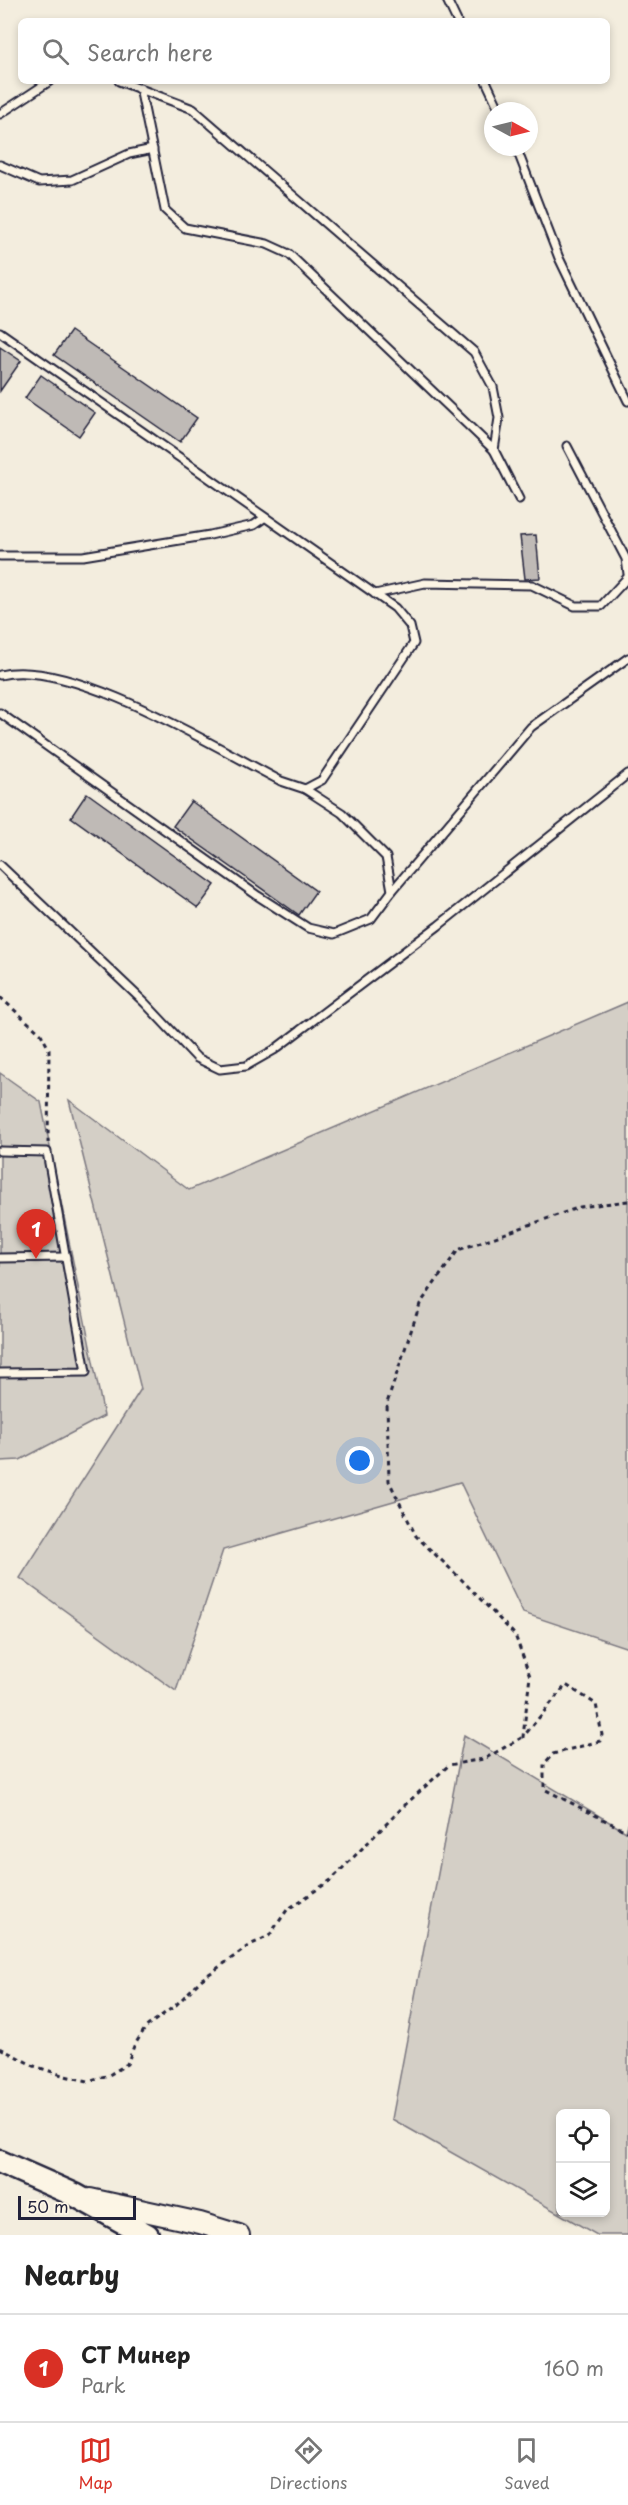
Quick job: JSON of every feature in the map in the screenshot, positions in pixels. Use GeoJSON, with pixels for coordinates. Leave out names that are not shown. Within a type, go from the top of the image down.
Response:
{"type":"FeatureCollection","features":[{"type":"Feature","properties":{"kind":"main road"},"geometry":{"type":"LineString","coordinates":[[0,2162],[75,2196],[147,2235]]}},
{"type":"Feature","properties":{"kind":"street"},"geometry":{"type":"LineString","coordinates":[[75,2196],[200,2223],[239,2235]]}},
{"type":"Feature","properties":{"kind":"lane"},"geometry":{"type":"LineString","coordinates":[[447,0],[456,18]]}},
{"type":"Feature","properties":{"kind":"lane"},"geometry":{"type":"LineString","coordinates":[[0,114],[45,84]]}},
{"type":"Feature","properties":{"kind":"lane"},"geometry":{"type":"LineString","coordinates":[[128,84],[193,109],[474,352],[493,387],[499,418],[494,450]]}},
{"type":"Feature","properties":{"kind":"lane"},"geometry":{"type":"LineString","coordinates":[[487,84],[496,102]]}},
{"type":"Feature","properties":{"kind":"lane"},"geometry":{"type":"LineString","coordinates":[[140,88],[165,210],[185,228],[267,244],[289,254],[494,450],[519,499]]}},
{"type":"Feature","properties":{"kind":"lane"},"geometry":{"type":"LineString","coordinates":[[0,165],[39,182],[72,180],[129,154],[153,149]]}},
{"type":"Feature","properties":{"kind":"lane"},"geometry":{"type":"LineString","coordinates":[[519,156],[559,258],[628,401]]}},
{"type":"Feature","properties":{"kind":"lane"},"geometry":{"type":"LineString","coordinates":[[0,332],[395,608],[410,626],[414,643],[322,780],[305,789]]}},
{"type":"Feature","properties":{"kind":"lane"},"geometry":{"type":"LineString","coordinates":[[375,594],[425,583],[532,585],[575,606],[601,606],[628,575],[627,560],[567,446]]}},
{"type":"Feature","properties":{"kind":"lane"},"geometry":{"type":"LineString","coordinates":[[0,556],[83,556],[210,535],[254,525],[264,518]]}},
{"type":"Feature","properties":{"kind":"lane"},"geometry":{"type":"LineString","coordinates":[[0,713],[258,896],[308,928],[334,934],[371,919],[531,727],[628,658]]}},
{"type":"Feature","properties":{"kind":"lane"},"geometry":{"type":"LineString","coordinates":[[0,675],[46,674],[120,698],[281,781],[305,789],[342,813],[386,857],[392,891]]}},
{"type":"Feature","properties":{"kind":"lane"},"geometry":{"type":"LineString","coordinates":[[0,865],[88,948],[197,1058],[220,1069],[246,1066],[274,1050],[438,926],[628,774]]}},
{"type":"Feature","properties":{"kind":"lane"},"geometry":{"type":"LineString","coordinates":[[0,1151],[47,1152],[86,1372],[0,1373]]}},
{"type":"Feature","properties":{"kind":"lane"},"geometry":{"type":"LineString","coordinates":[[0,1258],[66,1257]]}},
{"type":"Feature","properties":{"kind":"path"},"geometry":{"type":"LineString","coordinates":[[0,997],[41,1034],[49,1049],[50,1099],[47,1152]]}},
{"type":"Feature","properties":{"kind":"path"},"geometry":{"type":"LineString","coordinates":[[523,1737],[530,1676],[514,1635],[416,1536],[390,1481],[387,1403],[420,1304],[458,1250],[580,1207],[628,1201]]}},
{"type":"Feature","properties":{"kind":"path"},"geometry":{"type":"LineString","coordinates":[[0,2048],[34,2066],[88,2081],[109,2075],[128,2064],[134,2046],[146,2027],[176,2005],[202,1979],[252,1944],[268,1936],[287,1910],[331,1880],[406,1804],[449,1765],[484,1759],[523,1737],[566,1685],[596,1704],[602,1734],[600,1741],[553,1754],[544,1764],[544,1789],[628,1833]]}},
{"type":"Feature","properties":{"kind":"shaded area"},"geometry":{"type":"Polygon","coordinates":[[[628,1002],[628,1648],[523,1613],[460,1482],[223,1550],[176,1691],[20,1578],[141,1389],[69,1100],[189,1190],[628,1002]]]}},
{"type":"Feature","properties":{"kind":"shaded area"},"geometry":{"type":"Polygon","coordinates":[[[0,1073],[41,1102],[104,1416],[20,1460],[0,1461],[0,1073]]]}},
{"type":"Feature","properties":{"kind":"shaded area"},"geometry":{"type":"Polygon","coordinates":[[[464,1735],[626,1832],[628,1824],[628,2235],[597,2235],[565,2217],[610,2217],[610,2109],[556,2109],[556,2212],[392,2119],[464,1735]]]}},
{"type":"Feature","properties":{"kind":"building"},"geometry":{"type":"Polygon","coordinates":[[[71,331],[197,418],[180,442],[54,355],[71,331]]]}},
{"type":"Feature","properties":{"kind":"building"},"geometry":{"type":"Polygon","coordinates":[[[0,347],[21,361],[0,391],[0,347]]]}},
{"type":"Feature","properties":{"kind":"building"},"geometry":{"type":"Polygon","coordinates":[[[41,375],[95,413],[79,436],[25,398],[41,375]]]}},
{"type":"Feature","properties":{"kind":"building"},"geometry":{"type":"Polygon","coordinates":[[[536,535],[540,578],[525,579],[520,536],[536,535]]]}},
{"type":"Feature","properties":{"kind":"building"},"geometry":{"type":"Polygon","coordinates":[[[87,793],[215,885],[198,908],[71,817],[87,793]]]}},
{"type":"Feature","properties":{"kind":"building"},"geometry":{"type":"Polygon","coordinates":[[[191,801],[316,891],[299,915],[173,826],[191,801]]]}},
{"type":"Feature","properties":{"kind":"place","name":"СТ Минер"},"geometry":{"type":"Point","coordinates":[36,1259]}}]}
